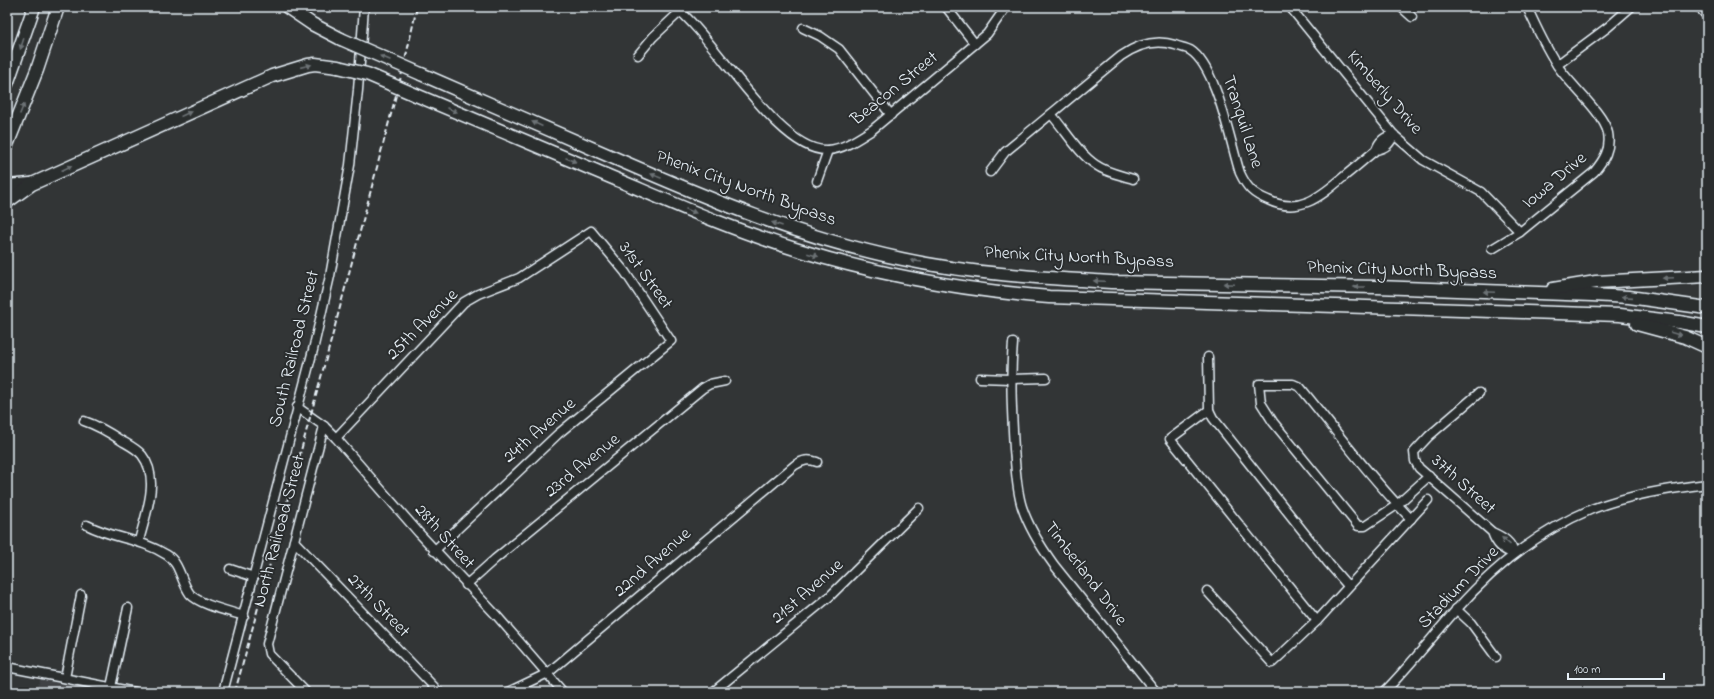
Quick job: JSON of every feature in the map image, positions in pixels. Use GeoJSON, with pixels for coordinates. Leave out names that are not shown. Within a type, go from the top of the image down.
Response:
{"type":"FeatureCollection","features":[{"type":"Feature","properties":{"kind":"highway"},"geometry":{"type":"LineString","coordinates":[[7,84],[34,7]]}},
{"type":"Feature","properties":{"kind":"highway"},"geometry":{"type":"LineString","coordinates":[[7,146],[37,70],[58,7]]}},
{"type":"Feature","properties":{"kind":"highway","name":"Phenix City North Bypass"},"geometry":{"type":"LineString","coordinates":[[288,7],[299,16],[325,32],[340,39],[643,171],[749,214],[799,231],[902,259],[1007,275],[1060,279],[1112,282],[1432,289],[1629,297],[1707,308]]}},
{"type":"Feature","properties":{"kind":"highway","name":"Phenix City North Bypass"},"geometry":{"type":"LineString","coordinates":[[32,184],[272,76],[315,64],[338,67],[366,74],[724,225],[794,249],[902,277],[975,290],[1049,297],[1620,315],[1707,327]]}},
{"type":"Feature","properties":{"kind":"highway"},"geometry":{"type":"LineString","coordinates":[[7,186],[32,184]]}},
{"type":"Feature","properties":{"kind":"highway"},"geometry":{"type":"LineString","coordinates":[[7,202],[32,184]]}},
{"type":"Feature","properties":{"kind":"highway"},"geometry":{"type":"LineString","coordinates":[[1528,293],[1596,282],[1707,276]]}},
{"type":"Feature","properties":{"kind":"highway"},"geometry":{"type":"LineString","coordinates":[[1555,313],[1648,326],[1685,337],[1707,347]]}},
{"type":"Feature","properties":{"kind":"street","name":"South Railroad Street"},"geometry":{"type":"LineString","coordinates":[[223,692],[313,350],[330,276],[344,202],[355,127],[364,7]]}},
{"type":"Feature","properties":{"kind":"street"},"geometry":{"type":"LineString","coordinates":[[946,7],[975,44]]}},
{"type":"Feature","properties":{"kind":"street","name":"Beacon Street"},"geometry":{"type":"LineString","coordinates":[[828,150],[855,141],[891,115],[987,34],[1006,7]]}},
{"type":"Feature","properties":{"kind":"street","name":"Kimberly Drive"},"geometry":{"type":"LineString","coordinates":[[1290,7],[1394,135],[1422,160],[1481,192],[1520,232]]}},
{"type":"Feature","properties":{"kind":"street"},"geometry":{"type":"LineString","coordinates":[[1401,7],[1412,17]]}},
{"type":"Feature","properties":{"kind":"street","name":"Iowa Drive"},"geometry":{"type":"LineString","coordinates":[[1492,249],[1520,232],[1594,172],[1603,161],[1609,147],[1608,132],[1602,119],[1557,65],[1527,7]]}},
{"type":"Feature","properties":{"kind":"street"},"geometry":{"type":"LineString","coordinates":[[1557,65],[1631,7]]}},
{"type":"Feature","properties":{"kind":"street"},"geometry":{"type":"LineString","coordinates":[[1699,7],[1707,16]]}},
{"type":"Feature","properties":{"kind":"street"},"geometry":{"type":"LineString","coordinates":[[638,55],[680,8],[771,117],[787,133],[807,145],[818,149],[828,150],[817,180]]}},
{"type":"Feature","properties":{"kind":"street"},"geometry":{"type":"LineString","coordinates":[[803,28],[820,36],[839,49],[891,115]]}},
{"type":"Feature","properties":{"kind":"street","name":"Tranquil Lane"},"geometry":{"type":"LineString","coordinates":[[990,172],[1005,152],[1121,56],[1133,48],[1146,44],[1168,43],[1190,50],[1200,60],[1212,79],[1240,173],[1247,187],[1259,196],[1273,203],[1289,206],[1305,204],[1319,197],[1376,150],[1384,148],[1390,143],[1394,135]]}},
{"type":"Feature","properties":{"kind":"street"},"geometry":{"type":"LineString","coordinates":[[1051,114],[1081,152],[1096,166],[1109,172],[1134,179]]}},
{"type":"Feature","properties":{"kind":"street","name":"31st Street"},"geometry":{"type":"LineString","coordinates":[[591,231],[624,272],[671,341]]}},
{"type":"Feature","properties":{"kind":"street","name":"25th Avenue"},"geometry":{"type":"LineString","coordinates":[[336,438],[464,302],[478,294],[519,278],[591,231]]}},
{"type":"Feature","properties":{"kind":"street","name":"24th Avenue"},"geometry":{"type":"LineString","coordinates":[[434,551],[558,434],[671,341]]}},
{"type":"Feature","properties":{"kind":"street","name":"Timberland Drive"},"geometry":{"type":"LineString","coordinates":[[1013,343],[1010,379],[1017,483],[1022,505],[1030,527],[1041,547],[1054,565],[1156,692]]}},
{"type":"Feature","properties":{"kind":"street"},"geometry":{"type":"LineString","coordinates":[[1208,357],[1209,410],[1213,418],[1230,442],[1348,586]]}},
{"type":"Feature","properties":{"kind":"street"},"geometry":{"type":"LineString","coordinates":[[980,378],[1046,378]]}},
{"type":"Feature","properties":{"kind":"street","name":"23rd Avenue"},"geometry":{"type":"LineString","coordinates":[[466,585],[495,559],[703,388],[710,384],[725,381]]}},
{"type":"Feature","properties":{"kind":"street"},"geometry":{"type":"LineString","coordinates":[[1411,519],[1397,504],[1365,468],[1300,387],[1293,384],[1259,384],[1261,403],[1273,422],[1358,526],[1364,526],[1397,504],[1429,476]]}},
{"type":"Feature","properties":{"kind":"street","name":"37th Street"},"geometry":{"type":"LineString","coordinates":[[1480,393],[1430,436],[1414,452],[1414,461],[1492,532],[1500,547],[1505,551],[1514,554]]}},
{"type":"Feature","properties":{"kind":"street","name":"28th Street"},"geometry":{"type":"LineString","coordinates":[[297,408],[324,426],[336,438],[434,551],[497,616],[563,692]]}},
{"type":"Feature","properties":{"kind":"street"},"geometry":{"type":"LineString","coordinates":[[1209,410],[1170,439],[1317,622]]}},
{"type":"Feature","properties":{"kind":"street"},"geometry":{"type":"LineString","coordinates":[[84,422],[98,425],[130,446],[142,455],[149,467],[151,482],[139,541]]}},
{"type":"Feature","properties":{"kind":"street","name":"North Railroad Street"},"geometry":{"type":"LineString","coordinates":[[306,692],[268,654],[267,644],[324,426]]}},
{"type":"Feature","properties":{"kind":"street","name":"22nd Avenue"},"geometry":{"type":"LineString","coordinates":[[508,692],[548,673],[795,465],[802,461],[809,460],[817,462]]}},
{"type":"Feature","properties":{"kind":"street","name":"Stadium Drive"},"geometry":{"type":"LineString","coordinates":[[1384,692],[1424,648],[1456,609],[1514,554],[1552,529],[1593,509],[1635,496],[1707,484]]}},
{"type":"Feature","properties":{"kind":"street"},"geometry":{"type":"LineString","coordinates":[[1207,591],[1272,663],[1317,622],[1348,586],[1428,500]]}},
{"type":"Feature","properties":{"kind":"street","name":"21st Avenue"},"geometry":{"type":"LineString","coordinates":[[713,692],[829,597],[919,508]]}},
{"type":"Feature","properties":{"kind":"street"},"geometry":{"type":"LineString","coordinates":[[87,525],[104,533],[139,541],[156,548],[169,556],[178,568],[183,582],[191,595],[204,603],[244,616]]}},
{"type":"Feature","properties":{"kind":"street","name":"27th Street"},"geometry":{"type":"LineString","coordinates":[[294,541],[439,692]]}},
{"type":"Feature","properties":{"kind":"street"},"geometry":{"type":"LineString","coordinates":[[230,569],[254,577]]}},
{"type":"Feature","properties":{"kind":"street"},"geometry":{"type":"LineString","coordinates":[[65,678],[81,595]]}},
{"type":"Feature","properties":{"kind":"street"},"geometry":{"type":"LineString","coordinates":[[111,687],[128,608]]}},
{"type":"Feature","properties":{"kind":"street"},"geometry":{"type":"LineString","coordinates":[[1456,609],[1471,623],[1496,657]]}},
{"type":"Feature","properties":{"kind":"street"},"geometry":{"type":"LineString","coordinates":[[7,667],[135,692]]}},
{"type":"Feature","properties":{"kind":"shaded area"},"geometry":{"type":"Polygon","coordinates":[[[41,679],[100,692],[34,692],[41,679]]]}},
{"type":"Feature","properties":{"kind":"railway"},"geometry":{"type":"LineString","coordinates":[[235,692],[335,326],[404,65],[417,7]]}}]}
